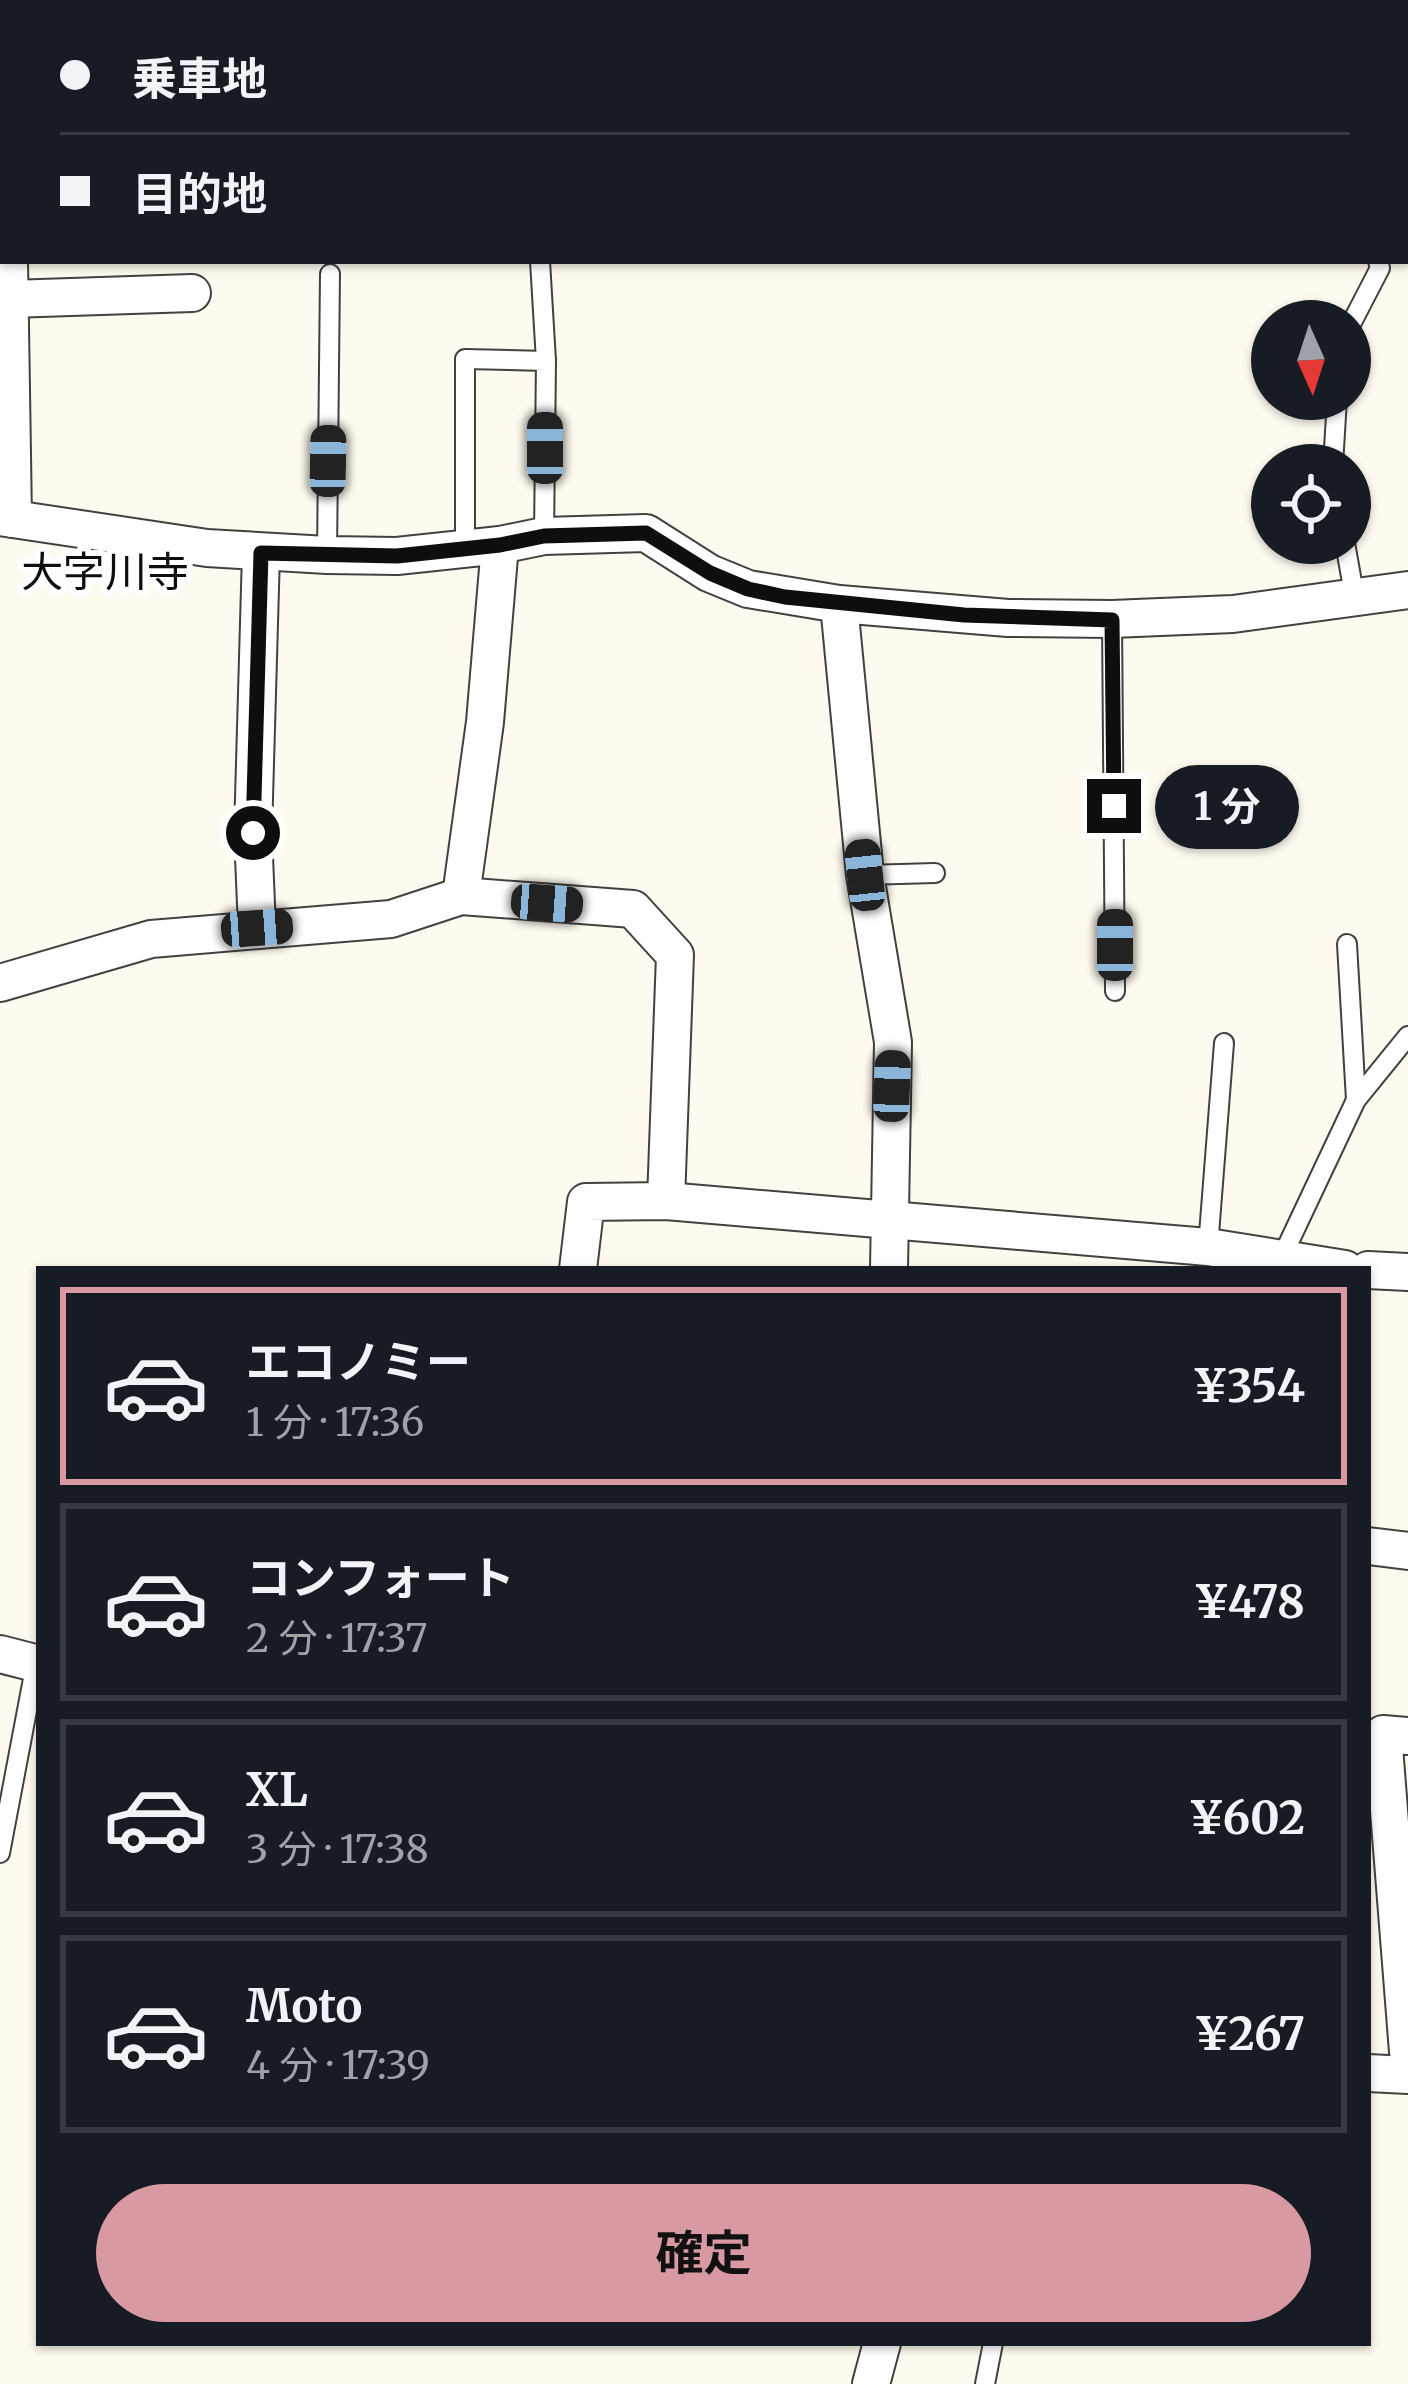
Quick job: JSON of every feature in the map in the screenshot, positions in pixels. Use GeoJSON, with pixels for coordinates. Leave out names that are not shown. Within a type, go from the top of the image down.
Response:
{"type":"FeatureCollection","features":[{"type":"Feature","properties":{"kind":"street"},"geometry":{"type":"LineString","coordinates":[[9,264],[6,518],[207,548],[328,555],[397,556],[544,536],[646,533],[710,573],[748,589],[839,604],[1008,618],[1112,620],[1233,614],[1408,590]]}},
{"type":"Feature","properties":{"kind":"street"},"geometry":{"type":"LineString","coordinates":[[10,299],[192,293]]}},
{"type":"Feature","properties":{"kind":"street"},"geometry":{"type":"LineString","coordinates":[[461,896],[485,722],[483,546]]}},
{"type":"Feature","properties":{"kind":"street"},"geometry":{"type":"LineString","coordinates":[[257,928],[253,833],[261,553]]}},
{"type":"Feature","properties":{"kind":"street"},"geometry":{"type":"LineString","coordinates":[[839,604],[865,875],[893,1042],[889,1266]]}},
{"type":"Feature","properties":{"kind":"street"},"geometry":{"type":"LineString","coordinates":[[0,983],[152,939],[391,919],[461,896],[633,909],[675,955],[666,1201]]}},
{"type":"Feature","properties":{"kind":"street"},"geometry":{"type":"LineString","coordinates":[[578,1266],[586,1202],[666,1201],[888,1219],[1109,1254],[1208,1246],[1326,1266]]}},
{"type":"Feature","properties":{"kind":"street"},"geometry":{"type":"LineString","coordinates":[[1371,1270],[1408,1272]]}},
{"type":"Feature","properties":{"kind":"street"},"geometry":{"type":"LineString","coordinates":[[1371,1546],[1408,1550]]}},
{"type":"Feature","properties":{"kind":"street"},"geometry":{"type":"LineString","coordinates":[[1408,1736],[1383,1733],[1408,2052]]}},
{"type":"Feature","properties":{"kind":"street"},"geometry":{"type":"LineString","coordinates":[[1371,2073],[1408,2075]]}},
{"type":"Feature","properties":{"kind":"street"},"geometry":{"type":"LineString","coordinates":[[872,2384],[880,2346]]}},
{"type":"Feature","properties":{"kind":"lane"},"geometry":{"type":"LineString","coordinates":[[540,264],[546,361],[544,536]]}},
{"type":"Feature","properties":{"kind":"lane"},"geometry":{"type":"LineString","coordinates":[[1363,300],[1379,264]]}},
{"type":"Feature","properties":{"kind":"lane"},"geometry":{"type":"LineString","coordinates":[[328,555],[330,274]]}},
{"type":"Feature","properties":{"kind":"lane"},"geometry":{"type":"LineString","coordinates":[[483,546],[465,359],[546,361]]}},
{"type":"Feature","properties":{"kind":"lane"},"geometry":{"type":"LineString","coordinates":[[1349,564],[1355,599]]}},
{"type":"Feature","properties":{"kind":"lane"},"geometry":{"type":"LineString","coordinates":[[1112,620],[1115,992]]}},
{"type":"Feature","properties":{"kind":"lane"},"geometry":{"type":"LineString","coordinates":[[865,875],[934,873]]}},
{"type":"Feature","properties":{"kind":"lane"},"geometry":{"type":"LineString","coordinates":[[1347,944],[1356,1100]]}},
{"type":"Feature","properties":{"kind":"lane"},"geometry":{"type":"LineString","coordinates":[[1281,1259],[1356,1100],[1408,1036]]}},
{"type":"Feature","properties":{"kind":"lane"},"geometry":{"type":"LineString","coordinates":[[1208,1246],[1224,1043]]}},
{"type":"Feature","properties":{"kind":"lane"},"geometry":{"type":"LineString","coordinates":[[0,1853],[25,1661]]}},
{"type":"Feature","properties":{"kind":"lane"},"geometry":{"type":"LineString","coordinates":[[985,2384],[992,2346]]}},
{"type":"Feature","properties":{"kind":"district","name":"大字川寺"},"geometry":{"type":"Point","coordinates":[105,572]}},
{"type":"Feature","properties":{"kind":"route"},"geometry":{"type":"LineString","coordinates":[[253,833],[261,553],[397,556],[544,536],[646,533],[710,573],[748,589],[785,597],[921,612],[1112,620],[1114,806]]}}]}
